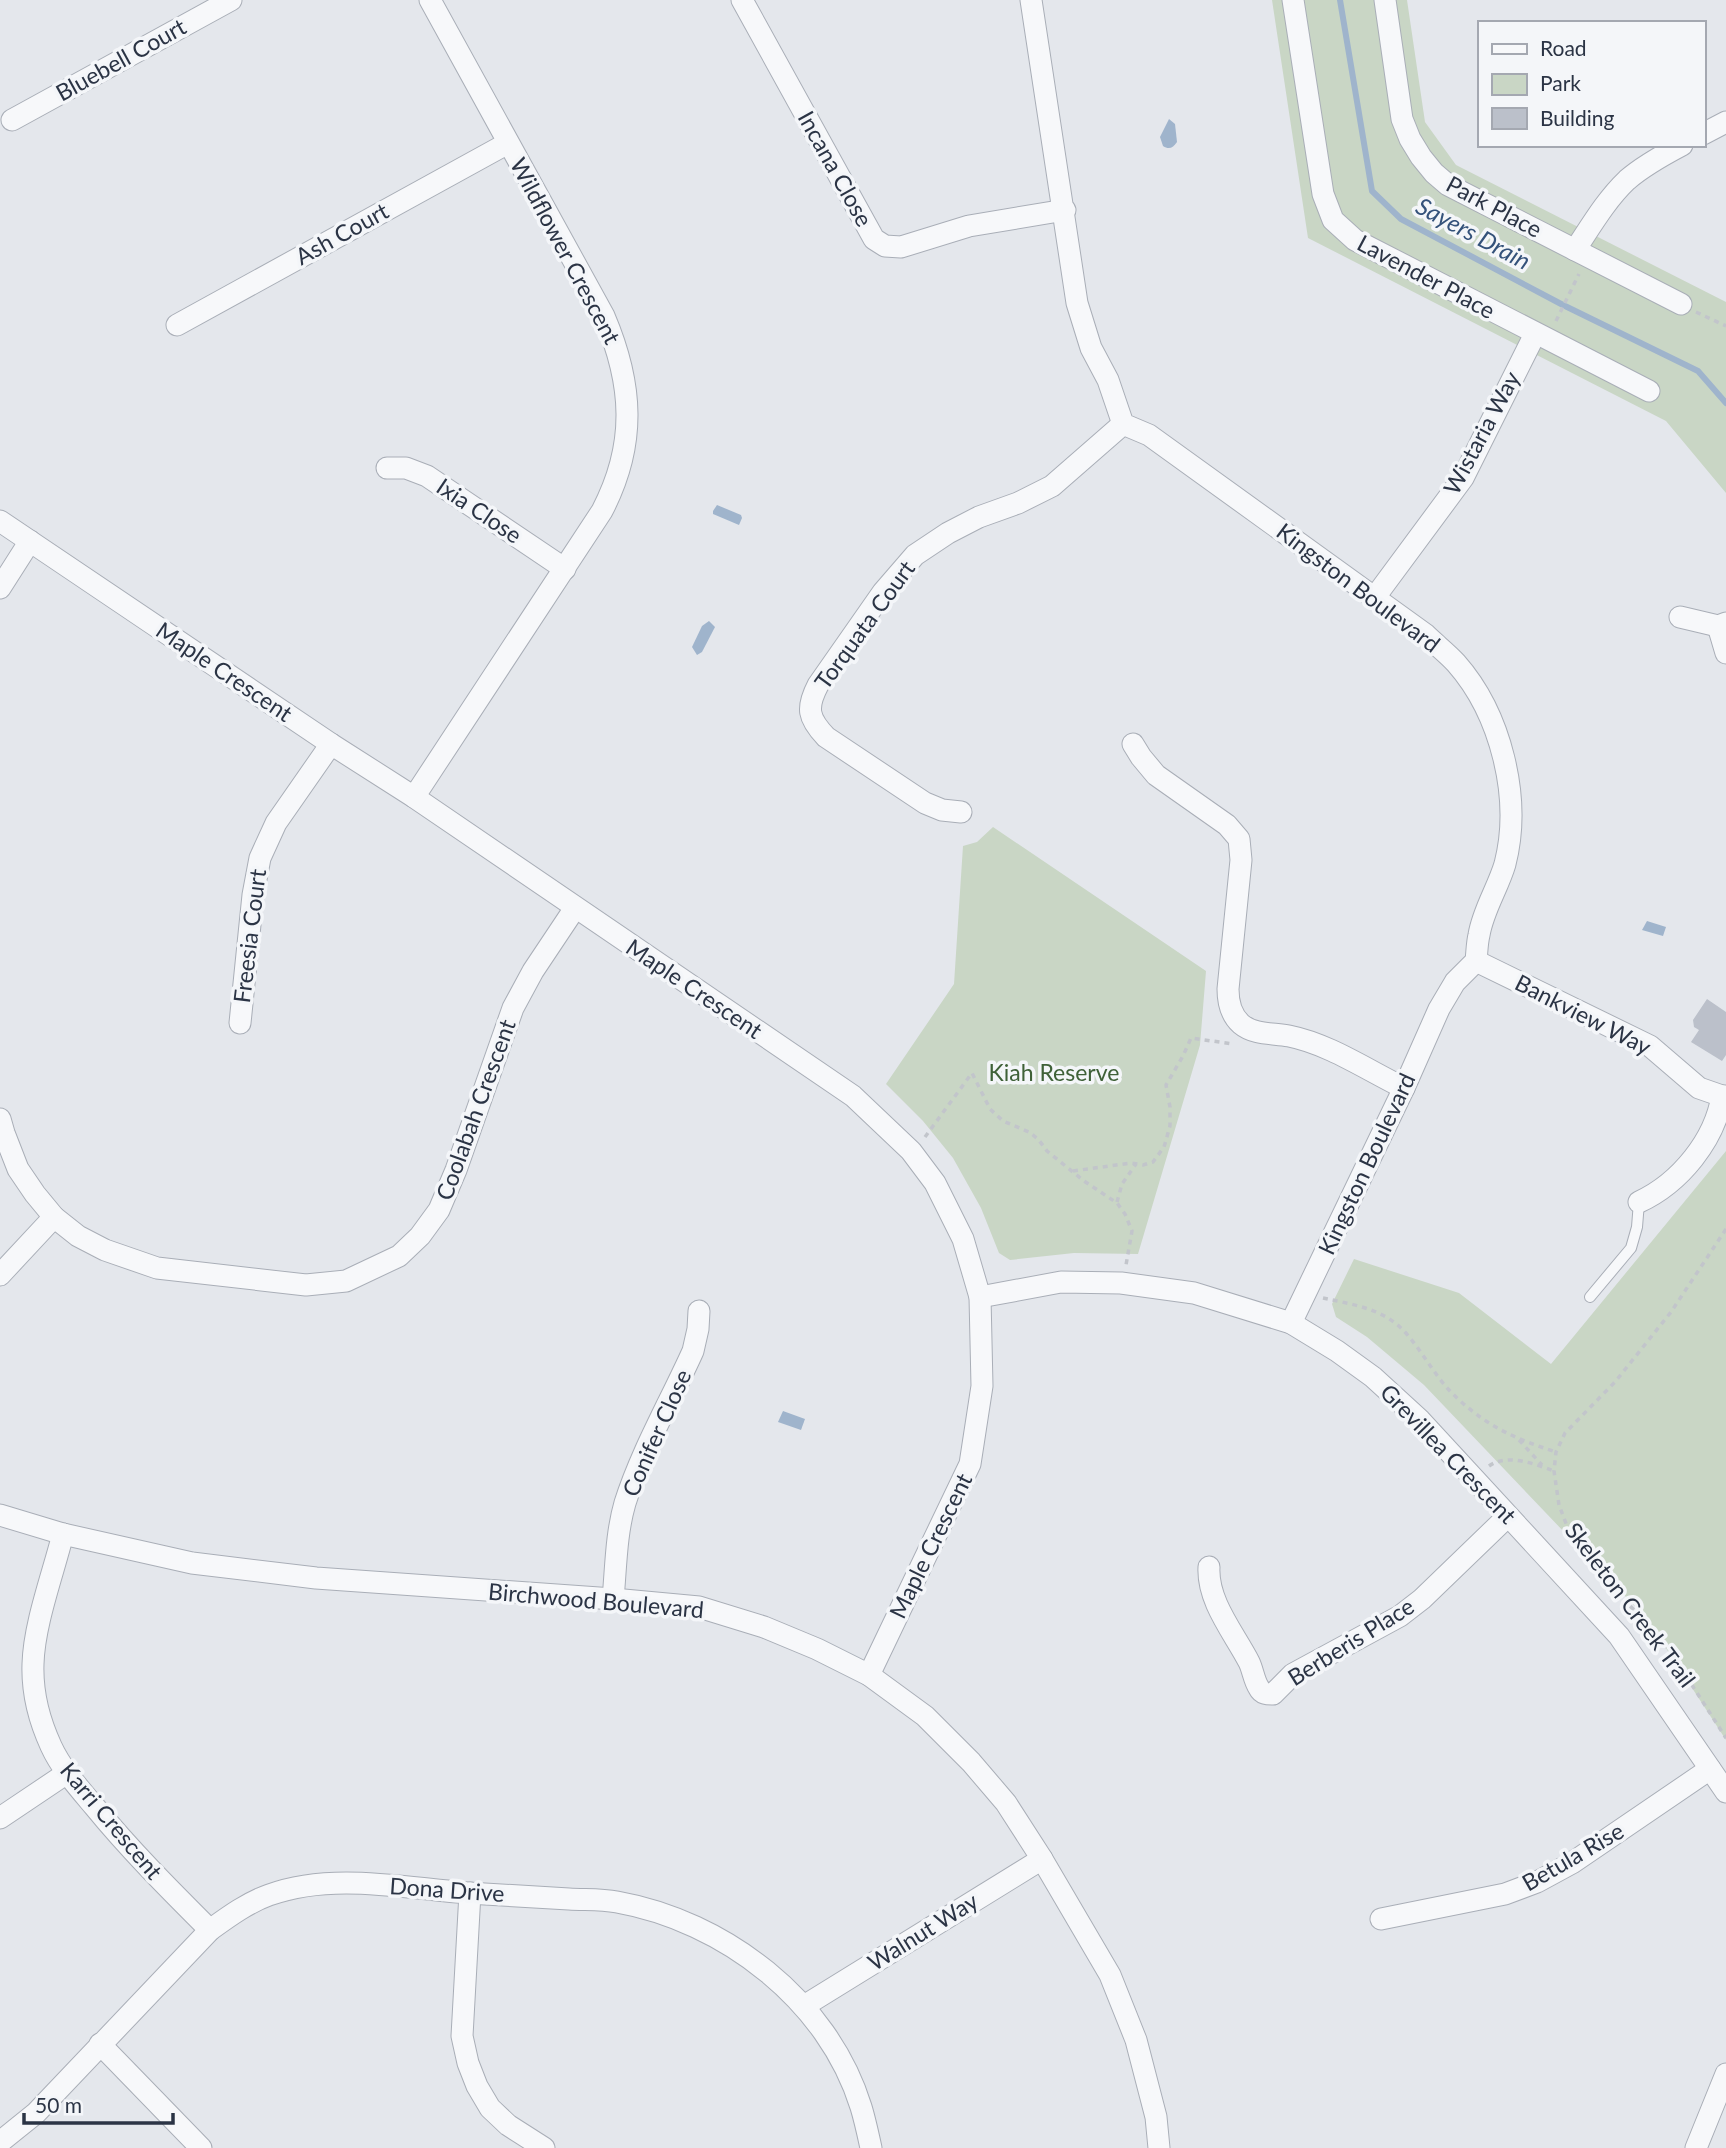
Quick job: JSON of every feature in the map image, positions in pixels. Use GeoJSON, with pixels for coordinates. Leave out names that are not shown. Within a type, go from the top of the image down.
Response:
{"type":"FeatureCollection","features":[{"type":"Feature","properties":{"kind":"street","name":"Bluebell Court"},"geometry":{"type":"LineString","coordinates":[[12,120],[231,0]]}},
{"type":"Feature","properties":{"kind":"street","name":"Wildflower Crescent"},"geometry":{"type":"LineString","coordinates":[[414,797],[603,511],[615,486],[623,456],[628,406],[625,378],[604,316],[430,0]]}},
{"type":"Feature","properties":{"kind":"street","name":"Incana Close"},"geometry":{"type":"LineString","coordinates":[[742,0],[874,239],[885,246],[901,247],[969,226],[1065,210]]}},
{"type":"Feature","properties":{"kind":"street"},"geometry":{"type":"LineString","coordinates":[[1031,0],[1077,303],[1091,348],[1108,380],[1123,425]]}},
{"type":"Feature","properties":{"kind":"street","name":"Lavender Place"},"geometry":{"type":"LineString","coordinates":[[1293,0],[1323,194],[1333,220],[1355,240],[1648,391]]}},
{"type":"Feature","properties":{"kind":"street","name":"Park Place"},"geometry":{"type":"LineString","coordinates":[[1384,0],[1402,119],[1410,139],[1434,173],[1448,185],[1681,304]]}},
{"type":"Feature","properties":{"kind":"street"},"geometry":{"type":"LineString","coordinates":[[1705,133],[1726,122]]}},
{"type":"Feature","properties":{"kind":"street","name":"Ash Court"},"geometry":{"type":"LineString","coordinates":[[177,325],[508,143]]}},
{"type":"Feature","properties":{"kind":"street"},"geometry":{"type":"LineString","coordinates":[[1581,253],[1607,202],[1628,180],[1678,147]]}},
{"type":"Feature","properties":{"kind":"street","name":"Wistaria Way"},"geometry":{"type":"LineString","coordinates":[[1376,597],[1463,478],[1541,337]]}},
{"type":"Feature","properties":{"kind":"street","name":"Kingston Boulevard"},"geometry":{"type":"LineString","coordinates":[[1123,425],[1149,435],[1425,634],[1456,663],[1485,709],[1498,738],[1507,771],[1511,813],[1505,863],[1479,933],[1476,961],[1455,982],[1439,1009],[1291,1324]]}},
{"type":"Feature","properties":{"kind":"street","name":"Torquata Court"},"geometry":{"type":"LineString","coordinates":[[961,812],[942,810],[925,803],[826,737],[816,727],[809,712],[812,698],[818,685],[883,592],[915,555],[948,533],[1052,486],[1123,425]]}},
{"type":"Feature","properties":{"kind":"street","name":"Ixia Close"},"geometry":{"type":"LineString","coordinates":[[387,468],[407,468],[427,476],[565,569]]}},
{"type":"Feature","properties":{"kind":"street","name":"Maple Crescent"},"geometry":{"type":"LineString","coordinates":[[0,521],[414,797],[853,1096],[911,1151],[935,1183],[963,1239],[980,1297],[982,1386],[970,1464],[869,1675]]}},
{"type":"Feature","properties":{"kind":"street"},"geometry":{"type":"LineString","coordinates":[[0,588],[30,541]]}},
{"type":"Feature","properties":{"kind":"street"},"geometry":{"type":"LineString","coordinates":[[1680,617],[1722,625],[1726,653]]}},
{"type":"Feature","properties":{"kind":"street","name":"Freesia Court"},"geometry":{"type":"LineString","coordinates":[[240,1023],[253,895],[260,858],[276,823],[331,744]]}},
{"type":"Feature","properties":{"kind":"street"},"geometry":{"type":"LineString","coordinates":[[1133,744],[1156,775],[1227,825],[1238,839],[1241,860],[1228,1002],[1233,1014],[1250,1030],[1289,1036],[1316,1044],[1404,1088]]}},
{"type":"Feature","properties":{"kind":"street","name":"Coolabah Crescent"},"geometry":{"type":"LineString","coordinates":[[0,1118],[18,1168],[35,1194],[54,1217],[78,1236],[105,1250],[170,1270],[306,1285],[346,1281],[399,1256],[420,1236],[439,1210],[456,1170],[513,1008],[533,971],[575,908]]}},
{"type":"Feature","properties":{"kind":"street","name":"Bankview Way"},"geometry":{"type":"LineString","coordinates":[[1476,961],[1650,1046],[1699,1088],[1724,1096]]}},
{"type":"Feature","properties":{"kind":"street"},"geometry":{"type":"LineString","coordinates":[[1639,1202],[1655,1195],[1673,1180],[1706,1141],[1719,1115],[1724,1096]]}},
{"type":"Feature","properties":{"kind":"street"},"geometry":{"type":"LineString","coordinates":[[0,1275],[54,1217]]}},
{"type":"Feature","properties":{"kind":"street","name":"Grevillea Crescent"},"geometry":{"type":"LineString","coordinates":[[980,1297],[1062,1282],[1121,1283],[1194,1293],[1291,1324],[1338,1351],[1373,1377],[1420,1420],[1619,1636],[1726,1792]]}},
{"type":"Feature","properties":{"kind":"street","name":"Conifer Close"},"geometry":{"type":"LineString","coordinates":[[613,1599],[619,1529],[625,1505],[634,1478],[693,1351],[699,1311]]}},
{"type":"Feature","properties":{"kind":"street","name":"Birchwood Boulevard"},"geometry":{"type":"LineString","coordinates":[[0,1515],[63,1534],[192,1563],[302,1576],[699,1607],[775,1632],[869,1675],[925,1716],[971,1762],[1006,1803],[1042,1859],[1110,1975],[1136,2040],[1156,2116],[1159,2148]]}},
{"type":"Feature","properties":{"kind":"street","name":"Berberis Place"},"geometry":{"type":"LineString","coordinates":[[1209,1567],[1209,1580],[1215,1598],[1251,1666],[1259,1689],[1266,1694],[1273,1694],[1293,1674],[1400,1616],[1422,1599],[1508,1516]]}},
{"type":"Feature","properties":{"kind":"street","name":"Karri Crescent"},"geometry":{"type":"LineString","coordinates":[[63,1534],[36,1635],[33,1662],[39,1715],[52,1748],[67,1773],[125,1844],[210,1930]]}},
{"type":"Feature","properties":{"kind":"street","name":"Betula Rise"},"geometry":{"type":"LineString","coordinates":[[1381,1919],[1505,1894],[1536,1882],[1572,1863],[1710,1769]]}},
{"type":"Feature","properties":{"kind":"street"},"geometry":{"type":"LineString","coordinates":[[0,1818],[67,1773]]}},
{"type":"Feature","properties":{"kind":"street","name":"Walnut Way"},"geometry":{"type":"LineString","coordinates":[[804,2006],[1042,1859]]}},
{"type":"Feature","properties":{"kind":"street","name":"Dona Drive"},"geometry":{"type":"LineString","coordinates":[[0,2142],[36,2113],[210,1930],[239,1910],[267,1896],[303,1885],[344,1882],[470,1893],[615,1901],[666,1913],[708,1933],[752,1959],[804,2006],[825,2034],[844,2067],[861,2106],[871,2148]]}},
{"type":"Feature","properties":{"kind":"street"},"geometry":{"type":"LineString","coordinates":[[470,1893],[462,2036],[468,2063],[490,2108],[508,2125],[544,2148]]}},
{"type":"Feature","properties":{"kind":"street"},"geometry":{"type":"LineString","coordinates":[[100,2044],[201,2148]]}},
{"type":"Feature","properties":{"kind":"street"},"geometry":{"type":"LineString","coordinates":[[1696,2148],[1726,2074]]}},
{"type":"Feature","properties":{"kind":"lane"},"geometry":{"type":"LineString","coordinates":[[1591,1297],[1631,1248],[1637,1227],[1639,1202]]}},
{"type":"Feature","properties":{"kind":"path"},"geometry":{"type":"LineString","coordinates":[[1541,337],[1581,253]]}},
{"type":"Feature","properties":{"kind":"path"},"geometry":{"type":"LineString","coordinates":[[1681,304],[1726,326]]}},
{"type":"Feature","properties":{"kind":"path"},"geometry":{"type":"LineString","coordinates":[[1073,1171],[1153,1162],[1164,1147],[1170,1126],[1166,1085],[1191,1038],[1241,1045],[1250,1030]]}},
{"type":"Feature","properties":{"kind":"path"},"geometry":{"type":"LineString","coordinates":[[911,1151],[927,1135],[972,1073],[989,1109],[1003,1121],[1029,1132],[1047,1151],[1117,1203],[1125,1214],[1132,1231],[1121,1283]]}},
{"type":"Feature","properties":{"kind":"path"},"geometry":{"type":"LineString","coordinates":[[1117,1203],[1122,1184],[1136,1164]]}},
{"type":"Feature","properties":{"kind":"path","name":"Skeleton Creek Trail"},"geometry":{"type":"LineString","coordinates":[[1726,1229],[1671,1312],[1615,1382],[1565,1433],[1556,1452],[1554,1471],[1559,1505],[1567,1525],[1611,1585],[1656,1633],[1674,1657],[1726,1738]]}},
{"type":"Feature","properties":{"kind":"path"},"geometry":{"type":"LineString","coordinates":[[1305,1295],[1360,1306],[1387,1318],[1402,1328],[1455,1396],[1494,1426],[1519,1440],[1556,1452]]}},
{"type":"Feature","properties":{"kind":"path"},"geometry":{"type":"LineString","coordinates":[[1519,1440],[1544,1467]]}},
{"type":"Feature","properties":{"kind":"path"},"geometry":{"type":"LineString","coordinates":[[1474,1479],[1493,1462],[1512,1460],[1554,1471]]}},
{"type":"Feature","properties":{"kind":"green space"},"geometry":{"type":"Polygon","coordinates":[[[1272,0],[1407,0],[1425,122],[1456,165],[1726,302],[1726,493],[1666,421],[1308,238],[1272,0]]]}},
{"type":"Feature","properties":{"kind":"green space","name":"Kiah Reserve"},"geometry":{"type":"Polygon","coordinates":[[[993,827],[1206,971],[1200,1045],[1138,1254],[1074,1253],[1010,1260],[999,1253],[981,1208],[953,1158],[923,1121],[886,1084],[954,984],[963,846],[977,842],[993,827]]]}},
{"type":"Feature","properties":{"kind":"green space"},"geometry":{"type":"Polygon","coordinates":[[[1726,1151],[1726,1740],[1647,1619],[1424,1385],[1367,1337],[1336,1317],[1332,1304],[1354,1259],[1459,1293],[1551,1364],[1726,1151]]]}},
{"type":"Feature","properties":{"kind":"water"},"geometry":{"type":"Polygon","coordinates":[[[1169,119],[1175,124],[1177,142],[1169,148],[1163,146],[1160,137],[1169,119]]]}},
{"type":"Feature","properties":{"kind":"water"},"geometry":{"type":"Polygon","coordinates":[[[717,505],[741,515],[739,525],[713,514],[717,505]]]}},
{"type":"Feature","properties":{"kind":"water"},"geometry":{"type":"Polygon","coordinates":[[[709,621],[715,627],[702,652],[697,655],[692,647],[702,626],[709,621]]]}},
{"type":"Feature","properties":{"kind":"water"},"geometry":{"type":"Polygon","coordinates":[[[1647,921],[1666,927],[1663,936],[1642,930],[1647,921]]]}},
{"type":"Feature","properties":{"kind":"water"},"geometry":{"type":"Polygon","coordinates":[[[783,1411],[805,1419],[801,1430],[778,1422],[783,1411]]]}},
{"type":"Feature","properties":{"kind":"building"},"geometry":{"type":"Polygon","coordinates":[[[1707,999],[1726,1012],[1726,1055],[1722,1061],[1691,1042],[1699,1030],[1694,1027],[1693,1020],[1707,999]]]}},
{"type":"Feature","properties":{"kind":"waterway","name":"Sayers Drain"},"geometry":{"type":"LineString","coordinates":[[1340,0],[1372,191],[1401,219],[1563,305],[1698,371],[1726,403]]}}]}
